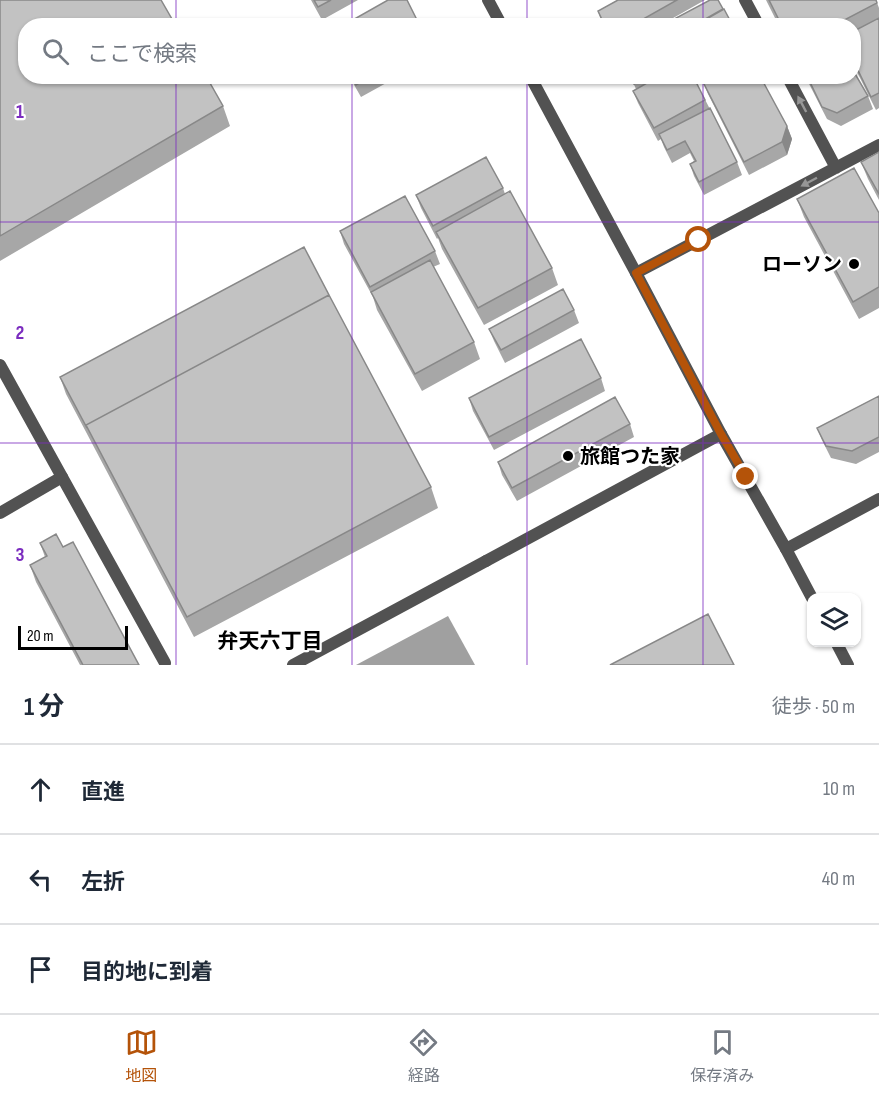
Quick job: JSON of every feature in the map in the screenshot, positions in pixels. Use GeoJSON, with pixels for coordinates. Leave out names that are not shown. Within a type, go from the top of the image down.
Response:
{"type":"FeatureCollection","features":[{"type":"Feature","properties":{"kind":"street"},"geometry":{"type":"LineString","coordinates":[[488,0],[498,18]]}},
{"type":"Feature","properties":{"kind":"street"},"geometry":{"type":"LineString","coordinates":[[745,0],[755,18]]}},
{"type":"Feature","properties":{"kind":"street"},"geometry":{"type":"LineString","coordinates":[[534,84],[721,434],[810,593]]}},
{"type":"Feature","properties":{"kind":"street"},"geometry":{"type":"LineString","coordinates":[[791,84],[836,168]]}},
{"type":"Feature","properties":{"kind":"street"},"geometry":{"type":"LineString","coordinates":[[636,273],[879,145]]}},
{"type":"Feature","properties":{"kind":"street"},"geometry":{"type":"LineString","coordinates":[[0,365],[165,664]]}},
{"type":"Feature","properties":{"kind":"street"},"geometry":{"type":"LineString","coordinates":[[293,665],[721,434]]}},
{"type":"Feature","properties":{"kind":"street"},"geometry":{"type":"LineString","coordinates":[[0,513],[62,477]]}},
{"type":"Feature","properties":{"kind":"street"},"geometry":{"type":"LineString","coordinates":[[786,549],[879,500]]}},
{"type":"Feature","properties":{"kind":"street"},"geometry":{"type":"LineString","coordinates":[[839,647],[848,665]]}},
{"type":"Feature","properties":{"kind":"shaded area"},"geometry":{"type":"Polygon","coordinates":[[[448,616],[475,665],[356,665],[448,616]]]}},
{"type":"Feature","properties":{"kind":"building"},"geometry":{"type":"Polygon","coordinates":[[[0,0],[161,0],[171,18],[18,18],[18,84],[211,84],[223,106],[0,236],[0,0]]]}},
{"type":"Feature","properties":{"kind":"building"},"geometry":{"type":"Polygon","coordinates":[[[314,0],[331,0],[318,7],[314,0]]]}},
{"type":"Feature","properties":{"kind":"building"},"geometry":{"type":"Polygon","coordinates":[[[388,0],[407,0],[416,18],[356,18],[388,0]]]}},
{"type":"Feature","properties":{"kind":"building"},"geometry":{"type":"Polygon","coordinates":[[[618,0],[677,0],[645,18],[601,18],[598,11],[618,0]]]}},
{"type":"Feature","properties":{"kind":"building"},"geometry":{"type":"Polygon","coordinates":[[[710,0],[718,0],[723,9],[707,18],[676,18],[710,0]]]}},
{"type":"Feature","properties":{"kind":"building"},"geometry":{"type":"Polygon","coordinates":[[[769,0],[876,0],[877,3],[848,18],[778,18],[769,0]]]}},
{"type":"Feature","properties":{"kind":"building"},"geometry":{"type":"Polygon","coordinates":[[[724,9],[729,18],[708,18],[724,9]]]}},
{"type":"Feature","properties":{"kind":"building"},"geometry":{"type":"Polygon","coordinates":[[[879,18],[879,93],[871,97],[861,76],[861,27],[879,18]]]}},
{"type":"Feature","properties":{"kind":"building"},"geometry":{"type":"Polygon","coordinates":[[[645,84],[697,84],[705,100],[654,128],[633,91],[645,84]]]}},
{"type":"Feature","properties":{"kind":"building"},"geometry":{"type":"Polygon","coordinates":[[[704,84],[764,84],[787,126],[782,142],[744,162],[704,84]]]}},
{"type":"Feature","properties":{"kind":"building"},"geometry":{"type":"Polygon","coordinates":[[[811,84],[861,84],[868,96],[837,113],[822,107],[811,84]]]}},
{"type":"Feature","properties":{"kind":"building"},"geometry":{"type":"Polygon","coordinates":[[[710,108],[737,162],[699,182],[690,164],[696,161],[685,141],[667,150],[659,134],[710,108]]]}},
{"type":"Feature","properties":{"kind":"building"},"geometry":{"type":"Polygon","coordinates":[[[879,152],[879,194],[861,162],[879,152]]]}},
{"type":"Feature","properties":{"kind":"building"},"geometry":{"type":"Polygon","coordinates":[[[486,157],[503,188],[433,226],[416,195],[486,157]]]}},
{"type":"Feature","properties":{"kind":"building","name":"ローソン"},"geometry":{"type":"Polygon","coordinates":[[[854,168],[879,213],[879,287],[853,302],[797,199],[854,168]]]}},
{"type":"Feature","properties":{"kind":"building"},"geometry":{"type":"Polygon","coordinates":[[[510,191],[552,268],[478,308],[436,232],[510,191]]]}},
{"type":"Feature","properties":{"kind":"building"},"geometry":{"type":"Polygon","coordinates":[[[405,196],[435,251],[370,287],[340,231],[405,196]]]}},
{"type":"Feature","properties":{"kind":"building"},"geometry":{"type":"Polygon","coordinates":[[[304,247],[329,295],[86,425],[87,428],[60,377],[304,247]]]}},
{"type":"Feature","properties":{"kind":"building"},"geometry":{"type":"Polygon","coordinates":[[[430,260],[474,342],[415,374],[371,292],[430,260]]]}},
{"type":"Feature","properties":{"kind":"building"},"geometry":{"type":"Polygon","coordinates":[[[563,289],[574,310],[501,350],[489,329],[563,289]]]}},
{"type":"Feature","properties":{"kind":"building"},"geometry":{"type":"Polygon","coordinates":[[[329,295],[431,487],[187,617],[86,425],[329,295]]]}},
{"type":"Feature","properties":{"kind":"building"},"geometry":{"type":"Polygon","coordinates":[[[581,339],[601,378],[489,437],[469,398],[581,339]]]}},
{"type":"Feature","properties":{"kind":"building"},"geometry":{"type":"Polygon","coordinates":[[[879,396],[879,437],[852,451],[826,446],[817,428],[879,396]]]}},
{"type":"Feature","properties":{"kind":"building"},"geometry":{"type":"Polygon","coordinates":[[[615,397],[630,424],[512,488],[498,462],[615,397]]]}},
{"type":"Feature","properties":{"kind":"building"},"geometry":{"type":"Polygon","coordinates":[[[56,534],[63,547],[73,542],[139,665],[83,665],[30,565],[47,556],[40,543],[56,534]]]}},
{"type":"Feature","properties":{"kind":"building"},"geometry":{"type":"Polygon","coordinates":[[[708,614],[734,665],[610,665],[708,614]]]}},
{"type":"Feature","properties":{"kind":"place","name":"ローソン"},"geometry":{"type":"Point","coordinates":[854,264]}},
{"type":"Feature","properties":{"kind":"place","name":"旅館つた家"},"geometry":{"type":"Point","coordinates":[568,456]}},
{"type":"Feature","properties":{"kind":"district","name":"弁天六丁目"},"geometry":{"type":"Point","coordinates":[270,641]}},
{"type":"Feature","properties":{"kind":"route"},"geometry":{"type":"LineString","coordinates":[[699,240],[636,273],[746,477]]}}]}
